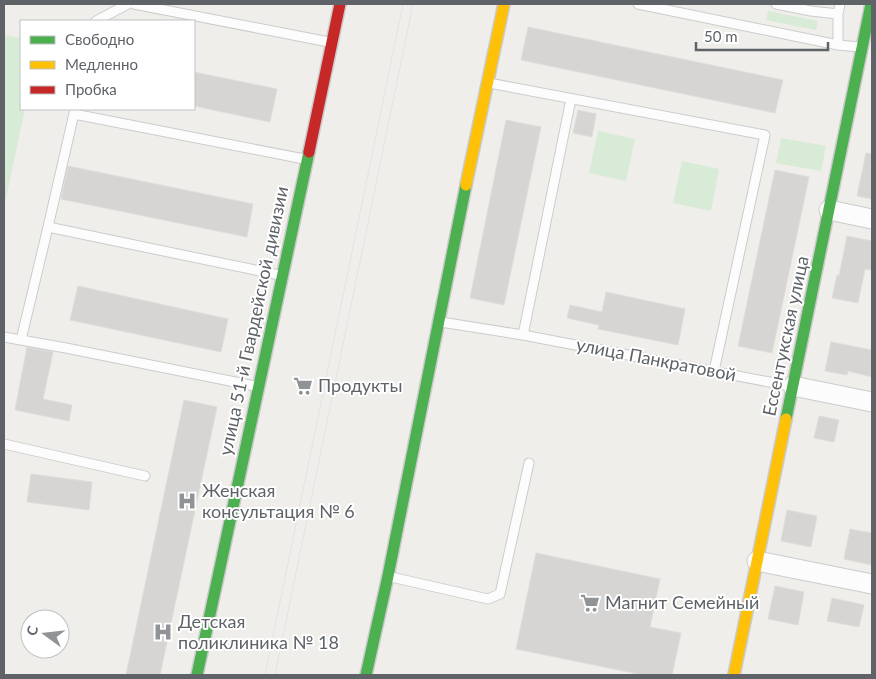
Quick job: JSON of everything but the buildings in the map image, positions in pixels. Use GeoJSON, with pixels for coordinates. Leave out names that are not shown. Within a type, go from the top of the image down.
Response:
{"type":"FeatureCollection","features":[{"type":"Feature","properties":{"kind":"main road","name":"улица 51-й Гвардейской дивизии"},"geometry":{"type":"LineString","coordinates":[[197,675],[340,4]]}},
{"type":"Feature","properties":{"kind":"main road"},"geometry":{"type":"LineString","coordinates":[[366,675],[388,576],[504,4]]}},
{"type":"Feature","properties":{"kind":"main road","name":"Ессентукская улица"},"geometry":{"type":"LineString","coordinates":[[734,675],[829,210],[867,49],[872,4]]}},
{"type":"Feature","properties":{"kind":"street"},"geometry":{"type":"LineString","coordinates":[[829,210],[872,219]]}},
{"type":"Feature","properties":{"kind":"street","name":"улица Панкратовой"},"geometry":{"type":"LineString","coordinates":[[793,386],[872,402]]}},
{"type":"Feature","properties":{"kind":"street"},"geometry":{"type":"LineString","coordinates":[[757,561],[872,584]]}},
{"type":"Feature","properties":{"kind":"lane"},"geometry":{"type":"LineString","coordinates":[[98,20],[128,4]]}},
{"type":"Feature","properties":{"kind":"lane"},"geometry":{"type":"LineString","coordinates":[[134,4],[331,42]]}},
{"type":"Feature","properties":{"kind":"lane"},"geometry":{"type":"LineString","coordinates":[[638,4],[673,7],[867,49]]}},
{"type":"Feature","properties":{"kind":"lane"},"geometry":{"type":"LineString","coordinates":[[776,4],[838,14]]}},
{"type":"Feature","properties":{"kind":"lane"},"geometry":{"type":"LineString","coordinates":[[838,44],[840,4]]}},
{"type":"Feature","properties":{"kind":"lane"},"geometry":{"type":"LineString","coordinates":[[487,82],[765,135],[714,371]]}},
{"type":"Feature","properties":{"kind":"lane"},"geometry":{"type":"LineString","coordinates":[[524,335],[571,98]]}},
{"type":"Feature","properties":{"kind":"lane"},"geometry":{"type":"LineString","coordinates":[[21,340],[74,111],[307,160]]}},
{"type":"Feature","properties":{"kind":"lane"},"geometry":{"type":"LineString","coordinates":[[48,227],[282,275]]}},
{"type":"Feature","properties":{"kind":"lane","name":"улица Панкратовой"},"geometry":{"type":"LineString","coordinates":[[438,322],[524,335],[793,386]]}},
{"type":"Feature","properties":{"kind":"lane"},"geometry":{"type":"LineString","coordinates":[[4,337],[258,387]]}},
{"type":"Feature","properties":{"kind":"lane"},"geometry":{"type":"LineString","coordinates":[[4,444],[145,476]]}},
{"type":"Feature","properties":{"kind":"lane"},"geometry":{"type":"LineString","coordinates":[[388,576],[488,599],[500,594],[529,463]]}},
{"type":"Feature","properties":{"kind":"green space"},"geometry":{"type":"Polygon","coordinates":[[[768,11],[818,21],[816,30],[766,20],[768,11]]]}},
{"type":"Feature","properties":{"kind":"green space"},"geometry":{"type":"Polygon","coordinates":[[[4,35],[20,38],[20,110],[25,110],[4,207],[4,35]]]}},
{"type":"Feature","properties":{"kind":"green space"},"geometry":{"type":"Polygon","coordinates":[[[598,131],[635,139],[626,181],[589,173],[598,131]]]}},
{"type":"Feature","properties":{"kind":"green space"},"geometry":{"type":"Polygon","coordinates":[[[781,138],[826,146],[821,171],[776,163],[781,138]]]}},
{"type":"Feature","properties":{"kind":"green space"},"geometry":{"type":"Polygon","coordinates":[[[682,161],[719,169],[711,211],[673,203],[682,161]]]}},
{"type":"Feature","properties":{"kind":"tram line"},"geometry":{"type":"LineString","coordinates":[[265,675],[403,4]]}},
{"type":"Feature","properties":{"kind":"tram line"},"geometry":{"type":"LineString","coordinates":[[275,675],[413,4]]}},
{"type":"Feature","properties":{"kind":"traffic: fast"},"geometry":{"type":"LineString","coordinates":[[786,419],[871,4]]}},
{"type":"Feature","properties":{"kind":"traffic: fast"},"geometry":{"type":"LineString","coordinates":[[197,675],[309,152]]}},
{"type":"Feature","properties":{"kind":"traffic: fast"},"geometry":{"type":"LineString","coordinates":[[366,675],[388,576],[466,185]]}},
{"type":"Feature","properties":{"kind":"traffic: slow"},"geometry":{"type":"LineString","coordinates":[[466,185],[504,4]]}},
{"type":"Feature","properties":{"kind":"traffic: slow"},"geometry":{"type":"LineString","coordinates":[[734,675],[786,419]]}},
{"type":"Feature","properties":{"kind":"traffic: jam"},"geometry":{"type":"LineString","coordinates":[[309,152],[340,4]]}},
{"type":"Feature","properties":{"kind":"place","name":"Продукты"},"geometry":{"type":"Point","coordinates":[303,386]}},
{"type":"Feature","properties":{"kind":"place","name":"Женская консультация № 6"},"geometry":{"type":"Point","coordinates":[187,501]}},
{"type":"Feature","properties":{"kind":"place","name":"Магнит Семейный"},"geometry":{"type":"Point","coordinates":[590,603]}},
{"type":"Feature","properties":{"kind":"place","name":"Детская поликлиника № 18"},"geometry":{"type":"Point","coordinates":[163,632]}}]}
